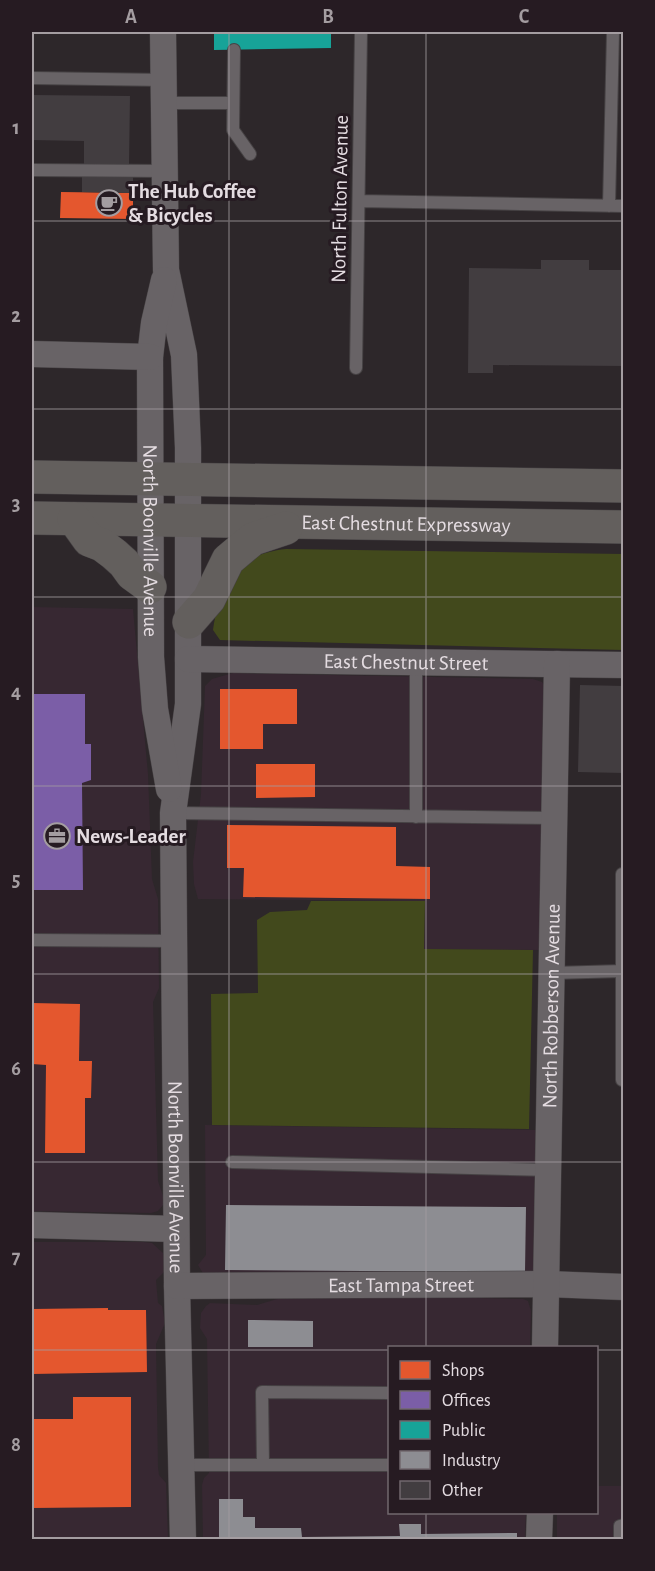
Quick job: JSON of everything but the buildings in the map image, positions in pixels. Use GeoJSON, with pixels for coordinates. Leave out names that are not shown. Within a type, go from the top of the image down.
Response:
{"type":"FeatureCollection","features":[{"type":"Feature","properties":{"kind":"main road","name":"East Chestnut Expressway"},"geometry":{"type":"LineString","coordinates":[[32,477],[624,486]]}},
{"type":"Feature","properties":{"kind":"main road","name":"East Chestnut Expressway"},"geometry":{"type":"LineString","coordinates":[[32,518],[624,528]]}},
{"type":"Feature","properties":{"kind":"main road"},"geometry":{"type":"LineString","coordinates":[[74,519],[89,540],[102,545],[114,554],[132,574],[150,587]]}},
{"type":"Feature","properties":{"kind":"main road"},"geometry":{"type":"LineString","coordinates":[[189,622],[210,599],[228,560],[253,539],[302,522]]}},
{"type":"Feature","properties":{"kind":"street","name":"North Boonville Avenue"},"geometry":{"type":"LineString","coordinates":[[163,32],[166,270],[184,356],[188,479],[188,704],[173,813],[176,1228],[183,1539]]}},
{"type":"Feature","properties":{"kind":"street","name":"North Boonville Avenue"},"geometry":{"type":"LineString","coordinates":[[166,270],[154,323],[150,357],[150,587],[155,709],[173,813]]}},
{"type":"Feature","properties":{"kind":"street"},"geometry":{"type":"LineString","coordinates":[[32,354],[150,357]]}},
{"type":"Feature","properties":{"kind":"street","name":"East Chestnut Street"},"geometry":{"type":"LineString","coordinates":[[188,658],[624,665]]}},
{"type":"Feature","properties":{"kind":"street","name":"North Robberson Avenue"},"geometry":{"type":"LineString","coordinates":[[545,1346],[557,664]]}},
{"type":"Feature","properties":{"kind":"street"},"geometry":{"type":"LineString","coordinates":[[32,1225],[176,1228]]}},
{"type":"Feature","properties":{"kind":"street","name":"East Tampa Street"},"geometry":{"type":"LineString","coordinates":[[177,1286],[547,1284],[624,1287]]}},
{"type":"Feature","properties":{"kind":"street"},"geometry":{"type":"LineString","coordinates":[[539,1539],[540,1514]]}},
{"type":"Feature","properties":{"kind":"lane","name":"North Fulton Avenue"},"geometry":{"type":"LineString","coordinates":[[356,368],[361,32]]}},
{"type":"Feature","properties":{"kind":"lane"},"geometry":{"type":"LineString","coordinates":[[609,206],[613,32]]}},
{"type":"Feature","properties":{"kind":"lane"},"geometry":{"type":"LineString","coordinates":[[234,50],[233,130],[250,154]]}},
{"type":"Feature","properties":{"kind":"lane"},"geometry":{"type":"LineString","coordinates":[[32,78],[164,92],[233,103]]}},
{"type":"Feature","properties":{"kind":"lane"},"geometry":{"type":"LineString","coordinates":[[32,170],[165,171]]}},
{"type":"Feature","properties":{"kind":"lane"},"geometry":{"type":"LineString","coordinates":[[359,201],[624,206]]}},
{"type":"Feature","properties":{"kind":"lane"},"geometry":{"type":"LineString","coordinates":[[416,662],[416,817]]}},
{"type":"Feature","properties":{"kind":"lane"},"geometry":{"type":"LineString","coordinates":[[173,813],[555,818]]}},
{"type":"Feature","properties":{"kind":"lane"},"geometry":{"type":"LineString","coordinates":[[622,874],[622,1080]]}},
{"type":"Feature","properties":{"kind":"lane"},"geometry":{"type":"LineString","coordinates":[[32,940],[175,941]]}},
{"type":"Feature","properties":{"kind":"lane"},"geometry":{"type":"LineString","coordinates":[[553,974],[622,972]]}},
{"type":"Feature","properties":{"kind":"lane"},"geometry":{"type":"LineString","coordinates":[[232,1162],[549,1170]]}},
{"type":"Feature","properties":{"kind":"lane"},"geometry":{"type":"LineString","coordinates":[[263,1464],[262,1392],[388,1393]]}},
{"type":"Feature","properties":{"kind":"lane"},"geometry":{"type":"LineString","coordinates":[[182,1465],[388,1465]]}},
{"type":"Feature","properties":{"kind":"lane"},"geometry":{"type":"LineString","coordinates":[[620,1539],[620,1526],[624,1525]]}},
{"type":"Feature","properties":{"kind":"shaded area"},"geometry":{"type":"Polygon","coordinates":[[[32,607],[133,609],[148,774],[152,879],[158,899],[159,988],[153,1002],[158,1181],[164,1199],[158,1211],[151,1213],[32,1211],[32,607]]]}},
{"type":"Feature","properties":{"kind":"shaded area"},"geometry":{"type":"Polygon","coordinates":[[[233,673],[533,679],[542,682],[547,689],[543,950],[424,949],[425,901],[198,899],[194,884],[193,862],[201,794],[205,686],[212,679],[233,673]]]}},
{"type":"Feature","properties":{"kind":"shaded area"},"geometry":{"type":"Polygon","coordinates":[[[205,1125],[537,1130],[535,1268],[532,1274],[204,1275],[198,1265],[206,1255],[205,1125]]]}},
{"type":"Feature","properties":{"kind":"shaded area"},"geometry":{"type":"Polygon","coordinates":[[[32,1242],[144,1242],[152,1243],[163,1253],[164,1272],[156,1280],[158,1303],[162,1306],[165,1323],[156,1344],[158,1467],[159,1475],[166,1483],[168,1539],[32,1540],[32,1242]]]}},
{"type":"Feature","properties":{"kind":"shaded area"},"geometry":{"type":"Polygon","coordinates":[[[294,1294],[523,1299],[528,1301],[531,1311],[530,1346],[388,1346],[388,1514],[526,1514],[525,1539],[203,1539],[202,1485],[209,1473],[207,1339],[200,1328],[201,1313],[210,1303],[257,1305],[294,1294]]]}},
{"type":"Feature","properties":{"kind":"shaded area"},"geometry":{"type":"Polygon","coordinates":[[[598,1486],[623,1486],[623,1539],[557,1540],[557,1514],[598,1514],[598,1486]]]}},
{"type":"Feature","properties":{"kind":"green space"},"geometry":{"type":"Polygon","coordinates":[[[286,549],[623,554],[623,650],[220,640],[213,630],[220,598],[226,585],[243,564],[269,552],[286,549]]]}},
{"type":"Feature","properties":{"kind":"green space"},"geometry":{"type":"Polygon","coordinates":[[[311,901],[425,901],[424,949],[533,950],[529,1129],[212,1125],[211,994],[258,993],[257,920],[270,912],[307,910],[311,901]]]}},
{"type":"Feature","properties":{"kind":"place","name":"The Hub Coffee & Bicycles"},"geometry":{"type":"Point","coordinates":[109,203]}},
{"type":"Feature","properties":{"kind":"place","name":"News-Leader"},"geometry":{"type":"Point","coordinates":[57,836]}}]}
